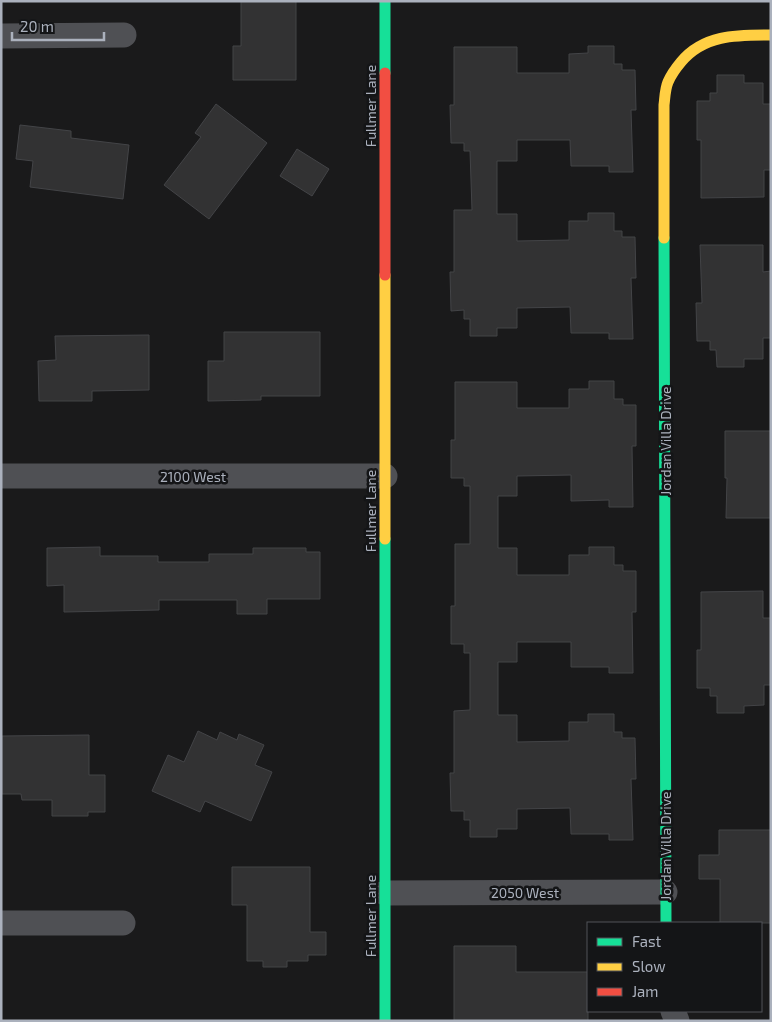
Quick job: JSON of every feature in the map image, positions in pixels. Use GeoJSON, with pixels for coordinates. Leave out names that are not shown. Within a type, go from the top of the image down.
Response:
{"type":"FeatureCollection","features":[{"type":"Feature","properties":{"kind":"street","name":"Fullmer Lane"},"geometry":{"type":"LineString","coordinates":[[385,1],[385,1021]]}},
{"type":"Feature","properties":{"kind":"street"},"geometry":{"type":"LineString","coordinates":[[1,36],[124,35]]}},
{"type":"Feature","properties":{"kind":"street","name":"Jordan Villa Drive"},"geometry":{"type":"LineString","coordinates":[[666,922],[664,105],[668,81],[681,61],[696,48],[714,38],[734,35],[771,35]]}},
{"type":"Feature","properties":{"kind":"street","name":"2100 West"},"geometry":{"type":"LineString","coordinates":[[1,476],[385,476]]}},
{"type":"Feature","properties":{"kind":"street","name":"2050 West"},"geometry":{"type":"LineString","coordinates":[[385,893],[665,892]]}},
{"type":"Feature","properties":{"kind":"street"},"geometry":{"type":"LineString","coordinates":[[1,923],[123,923]]}},
{"type":"Feature","properties":{"kind":"building"},"geometry":{"type":"Polygon","coordinates":[[[241,1],[296,1],[296,80],[233,80],[233,46],[241,46],[241,1]]]}},
{"type":"Feature","properties":{"kind":"building"},"geometry":{"type":"Polygon","coordinates":[[[588,46],[614,46],[614,64],[622,64],[622,70],[635,70],[636,110],[631,110],[633,172],[609,172],[609,166],[571,166],[570,140],[517,140],[517,161],[497,161],[497,214],[517,214],[517,241],[569,240],[569,221],[588,221],[588,213],[614,213],[614,231],[622,231],[622,237],[635,237],[636,278],[631,278],[633,339],[609,339],[609,333],[571,333],[570,307],[517,308],[517,328],[497,328],[497,336],[470,336],[470,319],[464,319],[464,310],[451,311],[450,272],[454,272],[454,210],[472,210],[470,151],[464,151],[464,143],[451,143],[450,105],[454,105],[454,47],[517,47],[517,73],[569,73],[569,54],[588,53],[588,46]]]}},
{"type":"Feature","properties":{"kind":"building"},"geometry":{"type":"Polygon","coordinates":[[[717,75],[744,75],[744,83],[763,83],[763,104],[771,104],[771,170],[764,170],[764,197],[701,198],[701,140],[697,140],[697,101],[710,101],[710,93],[717,93],[717,75]]]}},
{"type":"Feature","properties":{"kind":"building"},"geometry":{"type":"Polygon","coordinates":[[[216,104],[267,143],[209,219],[164,185],[201,137],[195,133],[216,104]]]}},
{"type":"Feature","properties":{"kind":"building"},"geometry":{"type":"Polygon","coordinates":[[[20,125],[71,131],[71,138],[129,145],[123,199],[30,187],[33,161],[16,159],[20,125]]]}},
{"type":"Feature","properties":{"kind":"building"},"geometry":{"type":"Polygon","coordinates":[[[297,149],[329,169],[312,196],[280,176],[297,149]]]}},
{"type":"Feature","properties":{"kind":"building"},"geometry":{"type":"Polygon","coordinates":[[[700,245],[763,245],[763,272],[771,271],[771,338],[763,338],[763,359],[744,359],[744,367],[717,367],[716,350],[710,350],[710,341],[697,341],[696,303],[702,303],[700,245]]]}},
{"type":"Feature","properties":{"kind":"building"},"geometry":{"type":"Polygon","coordinates":[[[224,332],[320,332],[320,396],[261,396],[261,400],[208,401],[208,361],[224,361],[224,332]]]}},
{"type":"Feature","properties":{"kind":"building"},"geometry":{"type":"Polygon","coordinates":[[[149,335],[149,390],[92,391],[92,401],[39,401],[38,361],[56,360],[55,336],[149,335]]]}},
{"type":"Feature","properties":{"kind":"building"},"geometry":{"type":"Polygon","coordinates":[[[589,381],[614,381],[614,399],[623,399],[623,405],[636,405],[636,446],[632,446],[633,507],[609,507],[609,500],[571,501],[571,475],[517,476],[517,496],[498,496],[498,548],[517,548],[517,575],[569,575],[569,555],[589,555],[589,547],[614,547],[614,565],[623,565],[623,571],[636,571],[636,612],[632,612],[633,673],[609,673],[609,667],[571,667],[571,642],[517,642],[517,662],[498,662],[498,715],[517,715],[517,742],[569,741],[569,722],[588,722],[588,714],[614,714],[614,732],[622,732],[622,738],[635,738],[636,779],[631,779],[633,840],[609,840],[609,834],[571,834],[570,808],[517,809],[517,829],[497,829],[497,837],[470,837],[470,820],[464,820],[464,811],[451,811],[450,773],[454,773],[454,711],[470,710],[470,653],[464,653],[464,644],[451,644],[451,606],[455,606],[455,544],[470,544],[470,486],[464,486],[464,478],[451,478],[451,440],[455,440],[455,382],[517,382],[517,408],[569,408],[569,389],[589,389],[589,381]]]}},
{"type":"Feature","properties":{"kind":"building"},"geometry":{"type":"Polygon","coordinates":[[[725,431],[771,431],[771,518],[726,518],[725,431]]]}},
{"type":"Feature","properties":{"kind":"building"},"geometry":{"type":"Polygon","coordinates":[[[100,547],[100,556],[158,556],[158,562],[209,562],[209,554],[253,554],[253,548],[306,548],[306,552],[320,552],[320,599],[267,599],[267,614],[237,614],[237,600],[159,600],[159,610],[64,612],[64,585],[47,586],[47,548],[100,547]]]}},
{"type":"Feature","properties":{"kind":"building"},"geometry":{"type":"Polygon","coordinates":[[[763,591],[763,618],[771,618],[771,685],[764,685],[764,705],[744,706],[744,713],[717,713],[717,696],[710,696],[710,688],[697,688],[697,650],[701,650],[701,592],[763,591]]]}},
{"type":"Feature","properties":{"kind":"building"},"geometry":{"type":"Polygon","coordinates":[[[198,731],[217,740],[220,732],[237,740],[239,734],[264,745],[255,765],[272,772],[251,821],[205,801],[200,812],[152,791],[168,755],[184,762],[198,731]]]}},
{"type":"Feature","properties":{"kind":"building"},"geometry":{"type":"Polygon","coordinates":[[[89,735],[89,775],[105,775],[105,812],[88,812],[88,816],[52,816],[52,800],[22,800],[21,794],[2,794],[2,736],[89,735]]]}},
{"type":"Feature","properties":{"kind":"building"},"geometry":{"type":"Polygon","coordinates":[[[719,830],[771,830],[771,923],[720,922],[720,879],[699,879],[699,855],[719,855],[719,830]]]}},
{"type":"Feature","properties":{"kind":"building"},"geometry":{"type":"Polygon","coordinates":[[[232,867],[310,867],[310,932],[326,932],[326,955],[308,955],[308,961],[287,961],[287,967],[263,967],[263,961],[247,961],[247,905],[232,905],[232,867]]]}},
{"type":"Feature","properties":{"kind":"building"},"geometry":{"type":"Polygon","coordinates":[[[454,946],[516,946],[516,972],[587,972],[588,1021],[454,1021],[454,946]]]}},
{"type":"Feature","properties":{"kind":"traffic: fast"},"geometry":{"type":"LineString","coordinates":[[385,1],[385,73]]}},
{"type":"Feature","properties":{"kind":"traffic: fast"},"geometry":{"type":"LineString","coordinates":[[664,238],[666,922]]}},
{"type":"Feature","properties":{"kind":"traffic: fast"},"geometry":{"type":"LineString","coordinates":[[385,539],[385,1021]]}},
{"type":"Feature","properties":{"kind":"traffic: slow"},"geometry":{"type":"LineString","coordinates":[[664,238],[664,105],[669,79],[679,64],[690,53],[711,41],[734,36],[771,35]]}},
{"type":"Feature","properties":{"kind":"traffic: slow"},"geometry":{"type":"LineString","coordinates":[[385,275],[385,539]]}},
{"type":"Feature","properties":{"kind":"traffic: jam"},"geometry":{"type":"LineString","coordinates":[[385,73],[385,275]]}}]}
